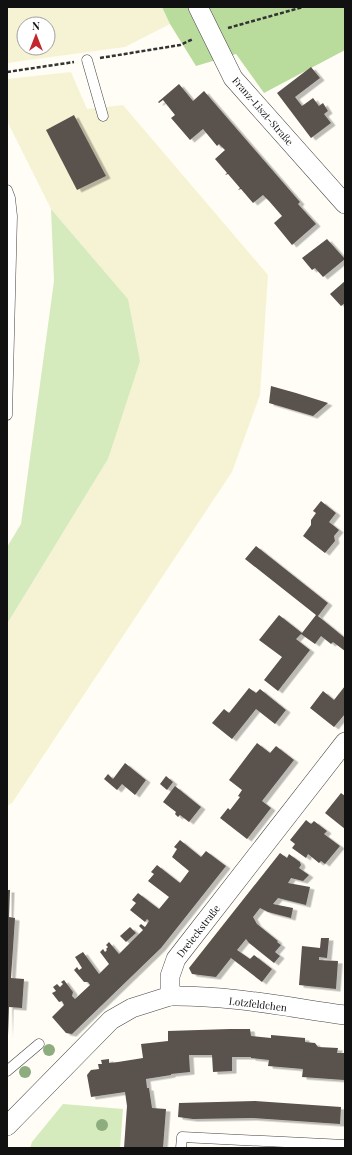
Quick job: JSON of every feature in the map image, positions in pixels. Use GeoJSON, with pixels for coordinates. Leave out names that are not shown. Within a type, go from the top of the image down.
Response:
{"type":"FeatureCollection","features":[{"type":"Feature","properties":{"kind":"street","name":"Franz-Liszt-Straße"},"geometry":{"type":"LineString","coordinates":[[198,7],[209,33],[232,78],[345,204]]}},
{"type":"Feature","properties":{"kind":"street","name":"Dreieckstraße"},"geometry":{"type":"LineString","coordinates":[[170,996],[170,976],[176,959],[345,742]]}},
{"type":"Feature","properties":{"kind":"street","name":"Lotzfeldchen"},"geometry":{"type":"LineString","coordinates":[[170,996],[190,996],[251,1002],[345,1015]]}},
{"type":"Feature","properties":{"kind":"street"},"geometry":{"type":"LineString","coordinates":[[7,1126],[111,1020],[132,1008],[170,996]]}},
{"type":"Feature","properties":{"kind":"lane"},"geometry":{"type":"LineString","coordinates":[[87,60],[103,116]]}},
{"type":"Feature","properties":{"kind":"lane"},"geometry":{"type":"LineString","coordinates":[[7,190],[10,198],[12,216],[7,415]]}},
{"type":"Feature","properties":{"kind":"lane"},"geometry":{"type":"LineString","coordinates":[[7,1071],[39,1044]]}},
{"type":"Feature","properties":{"kind":"lane"},"geometry":{"type":"LineString","coordinates":[[181,1148],[182,1137],[315,1146],[345,1145]]}},
{"type":"Feature","properties":{"kind":"path"},"geometry":{"type":"LineString","coordinates":[[7,72],[180,45],[209,33],[303,7]]}},
{"type":"Feature","properties":{"kind":"shaded area"},"geometry":{"type":"Polygon","coordinates":[[[7,7],[162,7],[170,24],[125,47],[7,63],[7,7]]]}},
{"type":"Feature","properties":{"kind":"shaded area"},"geometry":{"type":"Polygon","coordinates":[[[71,72],[87,109],[123,105],[268,275],[260,395],[232,472],[12,803],[7,806],[7,624],[108,459],[128,299],[51,209],[7,121],[7,79],[71,72]]]}},
{"type":"Feature","properties":{"kind":"green space"},"geometry":{"type":"Polygon","coordinates":[[[162,7],[345,7],[345,50],[264,93],[236,54],[196,66],[170,24],[162,7]]]}},
{"type":"Feature","properties":{"kind":"green space"},"geometry":{"type":"Polygon","coordinates":[[[51,209],[128,299],[140,361],[108,459],[7,624],[7,547],[21,524],[54,281],[51,209]]]}},
{"type":"Feature","properties":{"kind":"green space"},"geometry":{"type":"Polygon","coordinates":[[[63,1104],[123,1109],[120,1148],[30,1148],[32,1142],[63,1104]]]}},
{"type":"Feature","properties":{"kind":"building"},"geometry":{"type":"Polygon","coordinates":[[[311,67],[320,78],[295,97],[302,106],[313,98],[319,106],[323,103],[328,111],[324,114],[331,123],[311,138],[277,93],[311,67]]]}},
{"type":"Feature","properties":{"kind":"building"},"geometry":{"type":"Polygon","coordinates":[[[179,84],[193,101],[204,91],[300,202],[298,204],[316,224],[292,245],[274,223],[282,216],[269,201],[263,195],[253,203],[241,189],[238,190],[240,188],[228,174],[225,175],[227,173],[215,159],[225,150],[219,144],[217,146],[203,129],[190,140],[171,118],[175,115],[163,100],[159,103],[158,102],[179,84]]]}},
{"type":"Feature","properties":{"kind":"building"},"geometry":{"type":"Polygon","coordinates":[[[74,115],[106,176],[77,190],[46,130],[74,115]]]}},
{"type":"Feature","properties":{"kind":"building"},"geometry":{"type":"Polygon","coordinates":[[[327,239],[345,259],[323,277],[315,268],[312,270],[302,258],[327,239]]]}},
{"type":"Feature","properties":{"kind":"building"},"geometry":{"type":"Polygon","coordinates":[[[345,281],[345,303],[341,306],[330,294],[345,281]]]}},
{"type":"Feature","properties":{"kind":"building"},"geometry":{"type":"Polygon","coordinates":[[[271,386],[328,403],[313,416],[269,403],[271,386]]]}},
{"type":"Feature","properties":{"kind":"building"},"geometry":{"type":"Polygon","coordinates":[[[321,501],[336,513],[329,522],[339,530],[334,536],[335,541],[325,553],[303,536],[311,525],[311,520],[316,513],[313,511],[321,501]]]}},
{"type":"Feature","properties":{"kind":"building"},"geometry":{"type":"Polygon","coordinates":[[[256,546],[328,603],[318,616],[345,638],[345,651],[333,642],[331,644],[321,636],[315,644],[301,634],[296,639],[310,650],[278,691],[264,680],[282,657],[259,640],[279,615],[302,633],[316,615],[245,559],[256,546]]]}},
{"type":"Feature","properties":{"kind":"building"},"geometry":{"type":"Polygon","coordinates":[[[345,686],[345,714],[334,727],[310,708],[323,691],[334,700],[345,686]]]}},
{"type":"Feature","properties":{"kind":"building"},"geometry":{"type":"Polygon","coordinates":[[[249,688],[256,693],[260,689],[286,710],[275,724],[256,709],[232,739],[212,723],[224,709],[229,713],[249,688]]]}},
{"type":"Feature","properties":{"kind":"building"},"geometry":{"type":"Polygon","coordinates":[[[257,743],[270,753],[276,746],[294,760],[262,801],[271,808],[247,839],[220,818],[228,808],[230,810],[240,797],[238,796],[242,790],[229,780],[257,743]]]}},
{"type":"Feature","properties":{"kind":"building"},"geometry":{"type":"Polygon","coordinates":[[[125,763],[146,780],[135,795],[122,784],[117,790],[104,779],[108,774],[113,779],[125,763]]]}},
{"type":"Feature","properties":{"kind":"building"},"geometry":{"type":"Polygon","coordinates":[[[166,776],[173,782],[167,790],[160,784],[166,776]]]}},
{"type":"Feature","properties":{"kind":"building"},"geometry":{"type":"Polygon","coordinates":[[[175,786],[201,807],[189,822],[180,815],[178,817],[175,814],[176,812],[163,802],[175,786]]]}},
{"type":"Feature","properties":{"kind":"building"},"geometry":{"type":"Polygon","coordinates":[[[341,793],[345,796],[345,829],[325,813],[341,793]]]}},
{"type":"Feature","properties":{"kind":"building"},"geometry":{"type":"Polygon","coordinates":[[[306,820],[311,824],[314,821],[327,831],[324,834],[340,846],[325,864],[321,861],[319,863],[308,854],[306,858],[292,848],[295,844],[290,840],[306,820]]]}},
{"type":"Feature","properties":{"kind":"building"},"geometry":{"type":"Polygon","coordinates":[[[180,840],[201,857],[206,851],[226,866],[161,948],[72,1034],[66,1033],[52,1017],[64,1005],[62,1001],[59,1002],[52,993],[56,991],[53,987],[57,984],[60,987],[63,984],[61,982],[64,980],[73,992],[72,996],[75,999],[90,985],[88,982],[84,982],[74,970],[77,967],[79,970],[82,968],[75,957],[83,952],[99,974],[109,964],[100,952],[103,949],[105,952],[107,950],[106,949],[108,947],[106,945],[109,942],[119,954],[143,930],[139,926],[141,924],[145,927],[149,921],[147,919],[145,922],[130,910],[136,903],[132,900],[138,893],[159,909],[169,897],[148,881],[154,874],[151,872],[157,865],[180,883],[189,871],[172,857],[177,849],[174,847],[180,840]]]}},
{"type":"Feature","properties":{"kind":"building"},"geometry":{"type":"Polygon","coordinates":[[[280,853],[287,858],[289,854],[300,862],[301,865],[299,868],[309,875],[303,881],[291,878],[288,883],[310,887],[306,905],[278,898],[273,904],[293,908],[291,918],[268,912],[260,908],[253,917],[257,924],[281,945],[275,952],[280,956],[274,963],[246,939],[237,950],[250,959],[254,955],[272,969],[262,982],[231,958],[216,977],[192,974],[189,968],[280,853]]]}},
{"type":"Feature","properties":{"kind":"building"},"geometry":{"type":"Polygon","coordinates":[[[7,890],[10,890],[9,917],[15,918],[11,978],[24,979],[22,1008],[9,1007],[8,1036],[7,890]]]}},
{"type":"Feature","properties":{"kind":"building"},"geometry":{"type":"Polygon","coordinates":[[[130,927],[136,933],[126,942],[120,936],[130,927]]]}},
{"type":"Feature","properties":{"kind":"building"},"geometry":{"type":"Polygon","coordinates":[[[321,938],[329,938],[327,958],[319,957],[319,960],[338,961],[336,989],[299,985],[302,946],[320,948],[321,938]]]}},
{"type":"Feature","properties":{"kind":"building"},"geometry":{"type":"Polygon","coordinates":[[[250,1029],[251,1036],[271,1038],[271,1035],[305,1038],[305,1042],[315,1043],[318,1047],[338,1048],[337,1053],[345,1053],[344,1080],[302,1077],[303,1069],[268,1066],[269,1060],[251,1057],[232,1057],[232,1071],[213,1072],[212,1055],[189,1055],[190,1072],[146,1079],[152,1108],[166,1109],[163,1148],[124,1148],[127,1106],[125,1092],[91,1097],[87,1075],[91,1070],[99,1069],[98,1064],[102,1064],[101,1060],[109,1059],[109,1063],[143,1058],[141,1044],[168,1041],[168,1031],[250,1029]]]}},
{"type":"Feature","properties":{"kind":"building"},"geometry":{"type":"Polygon","coordinates":[[[255,1101],[341,1107],[340,1124],[253,1118],[193,1119],[178,1117],[179,1103],[255,1101]]]}}]}
